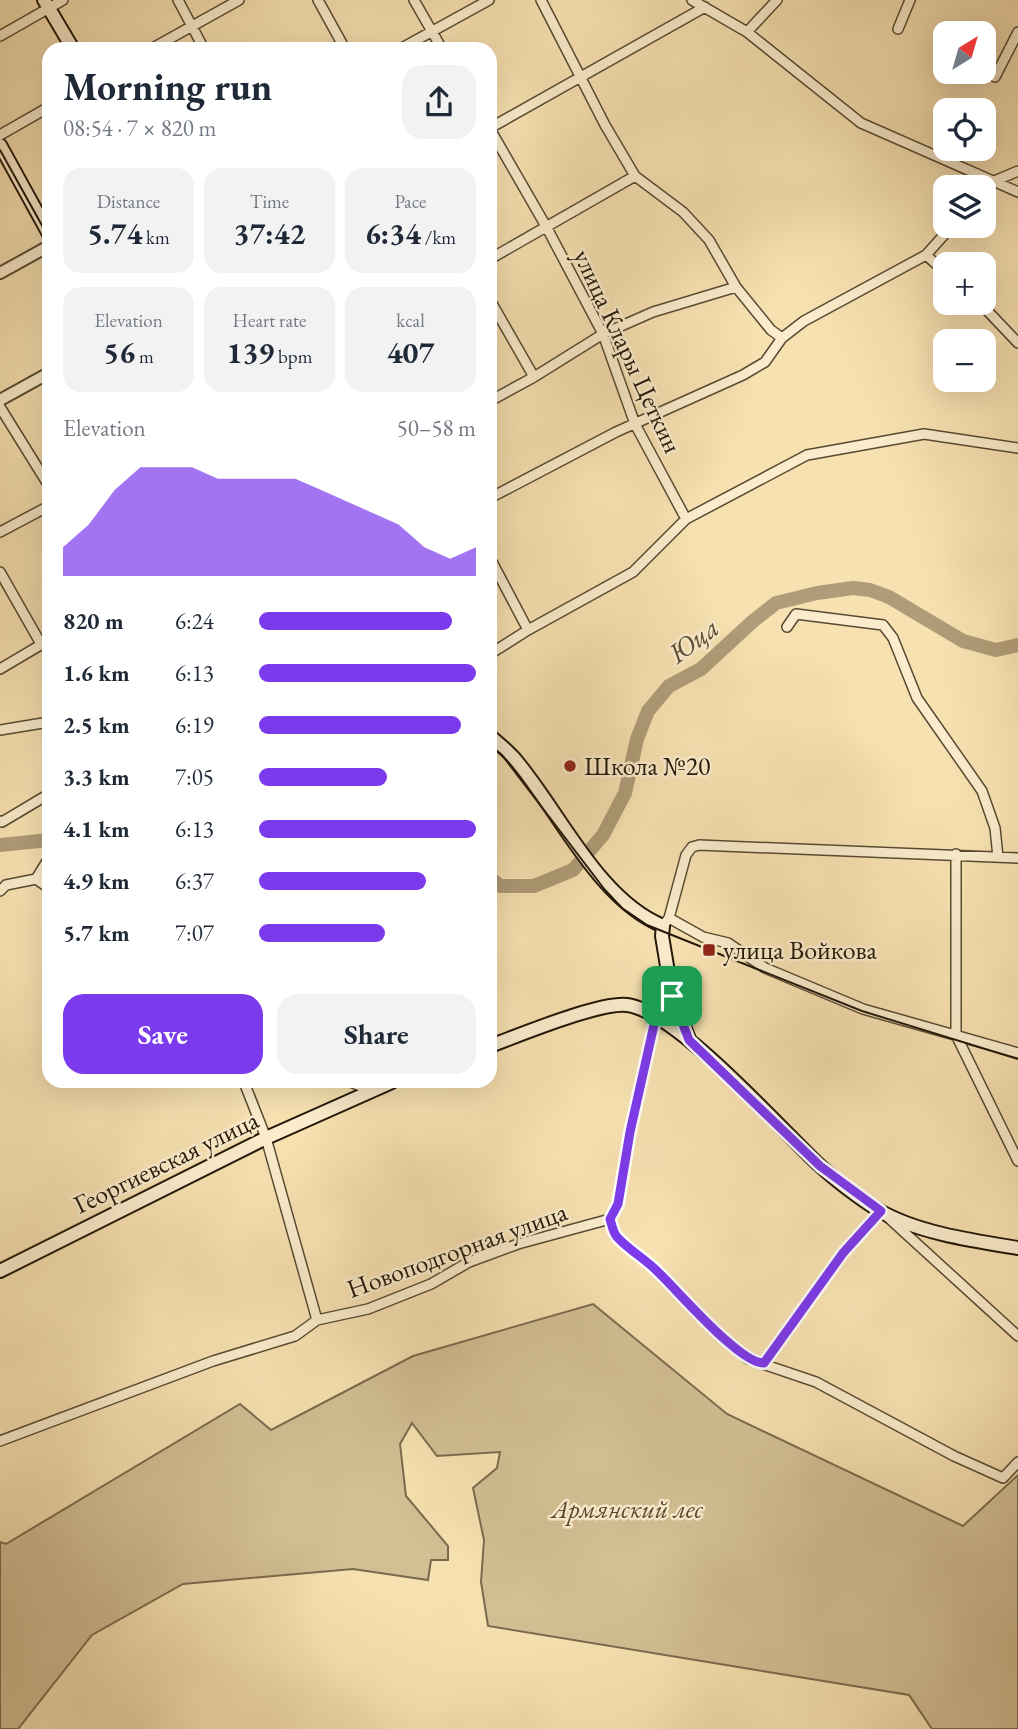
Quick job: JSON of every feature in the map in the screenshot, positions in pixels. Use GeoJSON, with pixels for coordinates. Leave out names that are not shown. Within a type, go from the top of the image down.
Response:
{"type":"FeatureCollection","features":[{"type":"Feature","properties":{"kind":"main road"},"geometry":{"type":"LineString","coordinates":[[46,4],[69,42]]}},
{"type":"Feature","properties":{"kind":"main road"},"geometry":{"type":"LineString","coordinates":[[0,145],[42,221]]}},
{"type":"Feature","properties":{"kind":"main road"},"geometry":{"type":"LineString","coordinates":[[497,742],[513,756],[565,830],[621,898],[646,919],[666,922],[662,936],[672,996],[689,1040]]}},
{"type":"Feature","properties":{"kind":"main road"},"geometry":{"type":"LineString","coordinates":[[656,1016],[666,1008],[672,996]]}},
{"type":"Feature","properties":{"kind":"main road"},"geometry":{"type":"LineString","coordinates":[[497,1044],[587,1012],[613,1006],[630,1006],[656,1016],[689,1040],[820,1166],[881,1211],[930,1230],[1018,1248]]}},
{"type":"Feature","properties":{"kind":"main road","name":"Георгиевская улица"},"geometry":{"type":"LineString","coordinates":[[0,1271],[266,1138],[376,1088]]}},
{"type":"Feature","properties":{"kind":"street"},"geometry":{"type":"LineString","coordinates":[[0,36],[46,4],[63,0]]}},
{"type":"Feature","properties":{"kind":"street"},"geometry":{"type":"LineString","coordinates":[[178,0],[200,42]]}},
{"type":"Feature","properties":{"kind":"street"},"geometry":{"type":"LineString","coordinates":[[163,42],[239,0]]}},
{"type":"Feature","properties":{"kind":"street"},"geometry":{"type":"LineString","coordinates":[[318,0],[341,42]]}},
{"type":"Feature","properties":{"kind":"street"},"geometry":{"type":"LineString","coordinates":[[414,0],[438,42]]}},
{"type":"Feature","properties":{"kind":"street"},"geometry":{"type":"LineString","coordinates":[[413,42],[489,0]]}},
{"type":"Feature","properties":{"kind":"street"},"geometry":{"type":"LineString","coordinates":[[541,0],[635,176],[683,212],[709,240],[736,288],[771,330],[782,338]]}},
{"type":"Feature","properties":{"kind":"street"},"geometry":{"type":"LineString","coordinates":[[692,0],[747,32],[861,123],[976,175]]}},
{"type":"Feature","properties":{"kind":"street"},"geometry":{"type":"LineString","coordinates":[[747,32],[777,0]]}},
{"type":"Feature","properties":{"kind":"street"},"geometry":{"type":"LineString","coordinates":[[898,29],[910,0]]}},
{"type":"Feature","properties":{"kind":"street"},"geometry":{"type":"LineString","coordinates":[[497,124],[705,7]]}},
{"type":"Feature","properties":{"kind":"street"},"geometry":{"type":"LineString","coordinates":[[996,75],[1018,32]]}},
{"type":"Feature","properties":{"kind":"street"},"geometry":{"type":"LineString","coordinates":[[0,135],[42,111]]}},
{"type":"Feature","properties":{"kind":"street","name":"улица Клары Цеткин"},"geometry":{"type":"LineString","coordinates":[[497,140],[603,334],[635,424],[686,519]]}},
{"type":"Feature","properties":{"kind":"street"},"geometry":{"type":"LineString","coordinates":[[996,180],[1018,171]]}},
{"type":"Feature","properties":{"kind":"street"},"geometry":{"type":"LineString","coordinates":[[497,255],[635,176]]}},
{"type":"Feature","properties":{"kind":"street"},"geometry":{"type":"LineString","coordinates":[[996,184],[1018,192]]}},
{"type":"Feature","properties":{"kind":"street"},"geometry":{"type":"LineString","coordinates":[[497,494],[635,424],[754,369],[765,362],[782,338],[804,321],[926,255],[941,238]]}},
{"type":"Feature","properties":{"kind":"street"},"geometry":{"type":"LineString","coordinates":[[0,273],[42,250]]}},
{"type":"Feature","properties":{"kind":"street"},"geometry":{"type":"LineString","coordinates":[[926,255],[933,261]]}},
{"type":"Feature","properties":{"kind":"street"},"geometry":{"type":"LineString","coordinates":[[497,397],[603,334],[653,313],[736,288]]}},
{"type":"Feature","properties":{"kind":"street"},"geometry":{"type":"LineString","coordinates":[[497,312],[534,377]]}},
{"type":"Feature","properties":{"kind":"street"},"geometry":{"type":"LineString","coordinates":[[991,315],[1018,343]]}},
{"type":"Feature","properties":{"kind":"street"},"geometry":{"type":"LineString","coordinates":[[0,400],[42,377]]}},
{"type":"Feature","properties":{"kind":"street"},"geometry":{"type":"LineString","coordinates":[[0,407],[42,475]]}},
{"type":"Feature","properties":{"kind":"street"},"geometry":{"type":"LineString","coordinates":[[497,649],[633,572],[686,519],[807,455],[924,434],[1018,448]]}},
{"type":"Feature","properties":{"kind":"street"},"geometry":{"type":"LineString","coordinates":[[0,532],[42,510]]}},
{"type":"Feature","properties":{"kind":"street"},"geometry":{"type":"LineString","coordinates":[[0,572],[42,637]]}},
{"type":"Feature","properties":{"kind":"street"},"geometry":{"type":"LineString","coordinates":[[497,572],[527,630]]}},
{"type":"Feature","properties":{"kind":"street"},"geometry":{"type":"LineString","coordinates":[[788,627],[796,614],[883,625],[893,638],[917,698],[982,792],[995,828],[998,857]]}},
{"type":"Feature","properties":{"kind":"street"},"geometry":{"type":"LineString","coordinates":[[0,669],[42,644]]}},
{"type":"Feature","properties":{"kind":"street"},"geometry":{"type":"LineString","coordinates":[[0,730],[42,723]]}},
{"type":"Feature","properties":{"kind":"street"},"geometry":{"type":"LineString","coordinates":[[0,821],[42,798]]}},
{"type":"Feature","properties":{"kind":"street"},"geometry":{"type":"LineString","coordinates":[[1018,858],[699,845],[692,847],[684,860],[666,922],[703,937],[728,943],[765,968],[863,1009],[1018,1054]]}},
{"type":"Feature","properties":{"kind":"street"},"geometry":{"type":"LineString","coordinates":[[956,854],[956,1035],[1018,1161]]}},
{"type":"Feature","properties":{"kind":"street"},"geometry":{"type":"LineString","coordinates":[[36,879],[42,869]]}},
{"type":"Feature","properties":{"kind":"street"},"geometry":{"type":"LineString","coordinates":[[0,891],[6,885],[36,879],[42,883]]}},
{"type":"Feature","properties":{"kind":"street"},"geometry":{"type":"LineString","coordinates":[[610,1219],[618,1204],[630,1132],[656,1016]]}},
{"type":"Feature","properties":{"kind":"street","name":"Новоподгорная улица"},"geometry":{"type":"LineString","coordinates":[[246,1088],[266,1138],[317,1320]]}},
{"type":"Feature","properties":{"kind":"street"},"geometry":{"type":"LineString","coordinates":[[366,1088],[371,1090]]}},
{"type":"Feature","properties":{"kind":"street"},"geometry":{"type":"LineString","coordinates":[[764,1363],[843,1253],[881,1211],[1018,1336]]}},
{"type":"Feature","properties":{"kind":"street","name":"Новоподгорная улица"},"geometry":{"type":"LineString","coordinates":[[0,1441],[213,1361],[296,1336],[317,1320],[368,1309],[431,1284],[469,1262],[517,1244],[610,1219],[615,1236],[657,1271],[720,1335],[748,1359],[816,1382],[954,1456],[1003,1478],[1018,1462]]}},
{"type":"Feature","properties":{"kind":"green space","name":"Армянский лес"},"geometry":{"type":"Polygon","coordinates":[[[593,1304],[727,1414],[963,1526],[1018,1475],[1018,1729],[932,1729],[909,1695],[488,1626],[481,1582],[484,1540],[473,1488],[497,1468],[500,1452],[437,1456],[412,1423],[400,1444],[406,1496],[448,1546],[448,1560],[431,1560],[428,1580],[353,1569],[183,1584],[92,1635],[18,1729],[0,1729],[0,1542],[6,1544],[240,1404],[271,1430],[413,1356],[593,1304]]]}},
{"type":"Feature","properties":{"kind":"waterway","name":"Юца"},"geometry":{"type":"LineString","coordinates":[[497,884],[500,886],[534,886],[573,870],[603,835],[625,793],[637,739],[648,711],[669,686],[701,669],[776,603],[853,588],[870,590],[889,597],[963,641],[996,650],[1018,645]]}},
{"type":"Feature","properties":{"kind":"waterway","name":"Юца"},"geometry":{"type":"LineString","coordinates":[[0,845],[42,841]]}},
{"type":"Feature","properties":{"kind":"tram line"},"geometry":{"type":"LineString","coordinates":[[0,150],[42,225]]}},
{"type":"Feature","properties":{"kind":"tram line"},"geometry":{"type":"LineString","coordinates":[[497,751],[605,890],[622,908],[647,925],[862,1011],[1018,1059]]}},
{"type":"Feature","properties":{"kind":"place","name":"Школа №20"},"geometry":{"type":"Point","coordinates":[570,766]}},
{"type":"Feature","properties":{"kind":"place","name":"улица Войкова"},"geometry":{"type":"Point","coordinates":[709,950]}},
{"type":"Feature","properties":{"kind":"route"},"geometry":{"type":"LineString","coordinates":[[672,996],[689,1040],[820,1166],[881,1211],[843,1253],[764,1363],[758,1364],[748,1359],[720,1335],[657,1271],[615,1236],[610,1219],[618,1204],[630,1132],[656,1016],[666,1008],[672,996]]}}]}
